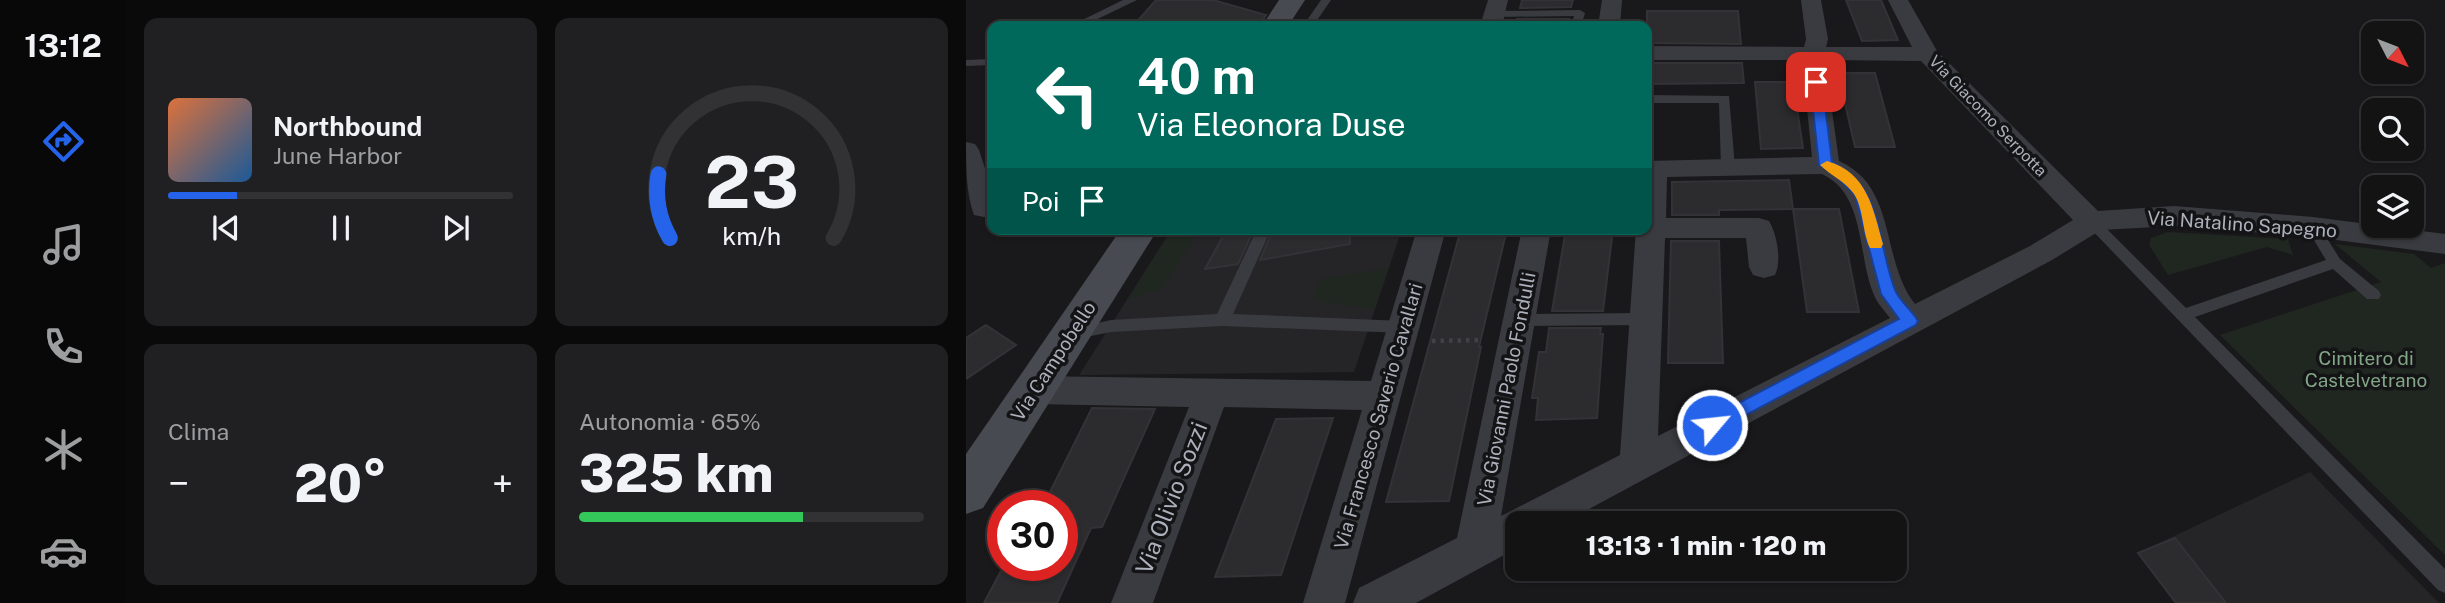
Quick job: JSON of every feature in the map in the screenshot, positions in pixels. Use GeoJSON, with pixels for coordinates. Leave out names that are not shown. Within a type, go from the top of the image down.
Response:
{"type":"FeatureCollection","features":[{"type":"Feature","properties":{"kind":"main road"},"geometry":{"type":"LineString","coordinates":[[1278,21],[1292,0]]}},
{"type":"Feature","properties":{"kind":"main road","name":"Via Campobello"},"geometry":{"type":"LineString","coordinates":[[969,485],[1136,235]]}},
{"type":"Feature","properties":{"kind":"street"},"geometry":{"type":"LineString","coordinates":[[1610,21],[1612,0]]}},
{"type":"Feature","properties":{"kind":"street"},"geometry":{"type":"LineString","coordinates":[[1811,0],[1826,165]]}},
{"type":"Feature","properties":{"kind":"street","name":"Via Giacomo Serpotta"},"geometry":{"type":"LineString","coordinates":[[1899,0],[1927,54],[2092,222]]}},
{"type":"Feature","properties":{"kind":"street"},"geometry":{"type":"LineString","coordinates":[[1652,37],[1927,54]]}},
{"type":"Feature","properties":{"kind":"street"},"geometry":{"type":"LineString","coordinates":[[1652,53],[1815,47]]}},
{"type":"Feature","properties":{"kind":"street"},"geometry":{"type":"LineString","coordinates":[[966,150],[981,210]]}},
{"type":"Feature","properties":{"kind":"street"},"geometry":{"type":"LineString","coordinates":[[1652,169],[1826,165],[1839,171],[1862,193],[1889,294],[1910,321]]}},
{"type":"Feature","properties":{"kind":"street","name":"Via Natalino Sapegno"},"geometry":{"type":"LineString","coordinates":[[1548,511],[2041,253],[2092,222],[2174,216],[2313,226],[2445,244]]}},
{"type":"Feature","properties":{"kind":"street"},"geometry":{"type":"LineString","coordinates":[[1652,228],[1759,228],[1763,267]]}},
{"type":"Feature","properties":{"kind":"street","name":"Via Francesco Saverio Cavallari"},"geometry":{"type":"LineString","coordinates":[[1324,603],[1430,235]]}},
{"type":"Feature","properties":{"kind":"street","name":"Via Giovanni Paolo Fondulli"},"geometry":{"type":"LineString","coordinates":[[1475,550],[1536,235]]}},
{"type":"Feature","properties":{"kind":"street"},"geometry":{"type":"LineString","coordinates":[[1638,464],[1651,235]]}},
{"type":"Feature","properties":{"kind":"street","name":"Via Olivio Sozzi"},"geometry":{"type":"LineString","coordinates":[[1033,390],[1384,396]]}},
{"type":"Feature","properties":{"kind":"street","name":"Via Olivio Sozzi"},"geometry":{"type":"LineString","coordinates":[[1132,603],[1211,394]]}},
{"type":"Feature","properties":{"kind":"street"},"geometry":{"type":"LineString","coordinates":[[1374,603],[1505,534]]}},
{"type":"Feature","properties":{"kind":"lane"},"geometry":{"type":"LineString","coordinates":[[1086,21],[1132,0]]}},
{"type":"Feature","properties":{"kind":"lane"},"geometry":{"type":"LineString","coordinates":[[1311,21],[1326,0]]}},
{"type":"Feature","properties":{"kind":"lane"},"geometry":{"type":"LineString","coordinates":[[1494,13],[1580,13],[1578,21]]}},
{"type":"Feature","properties":{"kind":"lane"},"geometry":{"type":"LineString","coordinates":[[966,63],[987,62]]}},
{"type":"Feature","properties":{"kind":"lane"},"geometry":{"type":"LineString","coordinates":[[1652,99],[1725,99],[1727,167]]}},
{"type":"Feature","properties":{"kind":"lane"},"geometry":{"type":"LineString","coordinates":[[2092,222],[2445,583]]}},
{"type":"Feature","properties":{"kind":"lane"},"geometry":{"type":"LineString","coordinates":[[2313,226],[2335,263],[2373,295]]}},
{"type":"Feature","properties":{"kind":"lane"},"geometry":{"type":"LineString","coordinates":[[1222,320],[1261,235]]}},
{"type":"Feature","properties":{"kind":"lane"},"geometry":{"type":"LineString","coordinates":[[2182,315],[2335,263]]}},
{"type":"Feature","properties":{"kind":"lane"},"geometry":{"type":"LineString","coordinates":[[1517,329],[1646,319]]}},
{"type":"Feature","properties":{"kind":"lane"},"geometry":{"type":"LineString","coordinates":[[1070,334],[1111,326],[1222,320],[1402,335]]}},
{"type":"Feature","properties":{"kind":"path"},"geometry":{"type":"LineString","coordinates":[[1402,335],[1517,329]]}},
{"type":"Feature","properties":{"kind":"shaded area"},"geometry":{"type":"Polygon","coordinates":[[[1168,235],[1400,235],[1354,372],[1079,375],[1168,235]]]}},
{"type":"Feature","properties":{"kind":"shaded area"},"geometry":{"type":"Polygon","coordinates":[[[2310,472],[2439,603],[2176,603],[2138,553],[2310,472]]]}},
{"type":"Feature","properties":{"kind":"green space"},"geometry":{"type":"Polygon","coordinates":[[[2168,232],[2288,239],[2293,255],[2267,247],[2168,275],[2149,245],[2151,238],[2168,232]]]}},
{"type":"Feature","properties":{"kind":"green space"},"geometry":{"type":"Polygon","coordinates":[[[1168,235],[1195,235],[1163,288],[1127,300],[1168,235]]]}},
{"type":"Feature","properties":{"kind":"green space","name":"Cimitero di Castelvetrano"},"geometry":{"type":"Polygon","coordinates":[[[2335,244],[2414,254],[2431,268],[2445,263],[2445,555],[2220,335],[2381,282],[2335,244]]]}},
{"type":"Feature","properties":{"kind":"green space"},"geometry":{"type":"Polygon","coordinates":[[[1388,268],[1374,309],[1312,300],[1321,279],[1388,268]]]}},
{"type":"Feature","properties":{"kind":"building"},"geometry":{"type":"Polygon","coordinates":[[[1156,0],[1213,0],[1266,15],[1262,21],[1137,21],[1156,0]]]}},
{"type":"Feature","properties":{"kind":"building"},"geometry":{"type":"Polygon","coordinates":[[[1522,0],[1573,0],[1571,7],[1520,8],[1522,0]]]}},
{"type":"Feature","properties":{"kind":"building"},"geometry":{"type":"Polygon","coordinates":[[[1846,0],[1881,0],[1898,40],[1862,41],[1846,0]]]}},
{"type":"Feature","properties":{"kind":"building"},"geometry":{"type":"Polygon","coordinates":[[[1647,11],[1738,11],[1741,44],[1652,43],[1652,21],[1647,21],[1647,11]]]}},
{"type":"Feature","properties":{"kind":"building"},"geometry":{"type":"Polygon","coordinates":[[[1517,19],[1569,19],[1568,21],[1517,19]]]}},
{"type":"Feature","properties":{"kind":"building"},"geometry":{"type":"Polygon","coordinates":[[[1652,63],[1742,63],[1744,83],[1652,84],[1652,63]]]}},
{"type":"Feature","properties":{"kind":"building"},"geometry":{"type":"Polygon","coordinates":[[[1838,73],[1875,73],[1895,147],[1855,147],[1838,73]]]}},
{"type":"Feature","properties":{"kind":"building"},"geometry":{"type":"Polygon","coordinates":[[[1755,82],[1793,82],[1803,148],[1761,149],[1755,82]]]}},
{"type":"Feature","properties":{"kind":"building"},"geometry":{"type":"Polygon","coordinates":[[[1789,180],[1793,209],[1719,210],[1719,215],[1672,215],[1672,182],[1789,180]]]}},
{"type":"Feature","properties":{"kind":"building"},"geometry":{"type":"Polygon","coordinates":[[[1793,209],[1839,209],[1859,312],[1807,312],[1793,209]]]}},
{"type":"Feature","properties":{"kind":"building"},"geometry":{"type":"Polygon","coordinates":[[[1224,235],[1251,235],[1238,264],[1205,269],[1224,235]]]}},
{"type":"Feature","properties":{"kind":"building"},"geometry":{"type":"Polygon","coordinates":[[[1270,235],[1349,235],[1350,244],[1260,260],[1270,235]]]}},
{"type":"Feature","properties":{"kind":"building"},"geometry":{"type":"Polygon","coordinates":[[[1459,235],[1506,235],[1479,347],[1449,501],[1386,502],[1459,235]]]}},
{"type":"Feature","properties":{"kind":"building"},"geometry":{"type":"Polygon","coordinates":[[[1565,235],[1612,235],[1603,311],[1552,311],[1565,235]]]}},
{"type":"Feature","properties":{"kind":"building"},"geometry":{"type":"Polygon","coordinates":[[[1671,241],[1719,241],[1723,363],[1668,363],[1671,241]]]}},
{"type":"Feature","properties":{"kind":"building"},"geometry":{"type":"Polygon","coordinates":[[[986,325],[1016,345],[966,379],[966,338],[986,325]]]}},
{"type":"Feature","properties":{"kind":"building"},"geometry":{"type":"Polygon","coordinates":[[[1549,328],[1601,328],[1600,334],[1603,334],[1597,418],[1536,420],[1538,398],[1532,398],[1539,352],[1546,352],[1549,328]]]}},
{"type":"Feature","properties":{"kind":"building"},"geometry":{"type":"Polygon","coordinates":[[[1092,408],[1155,409],[1102,527],[1091,528],[1078,557],[1078,490],[1051,490],[1092,408]]]}},
{"type":"Feature","properties":{"kind":"building"},"geometry":{"type":"Polygon","coordinates":[[[1333,418],[1281,575],[1215,577],[1276,419],[1333,418]]]}},
{"type":"Feature","properties":{"kind":"building"},"geometry":{"type":"Polygon","coordinates":[[[2175,538],[2226,603],[2176,603],[2138,553],[2175,538]]]}},
{"type":"Feature","properties":{"kind":"building"},"geometry":{"type":"Polygon","coordinates":[[[996,581],[1067,581],[1057,603],[984,603],[996,581]]]}},
{"type":"Feature","properties":{"kind":"slow traffic"},"geometry":{"type":"LineString","coordinates":[[1827,165],[1839,171],[1862,193],[1875,244]]}},
{"type":"Feature","properties":{"kind":"route"},"geometry":{"type":"LineString","coordinates":[[1712,425],[1910,321],[1889,294],[1862,193],[1839,171],[1826,165],[1816,82]]}}]}
